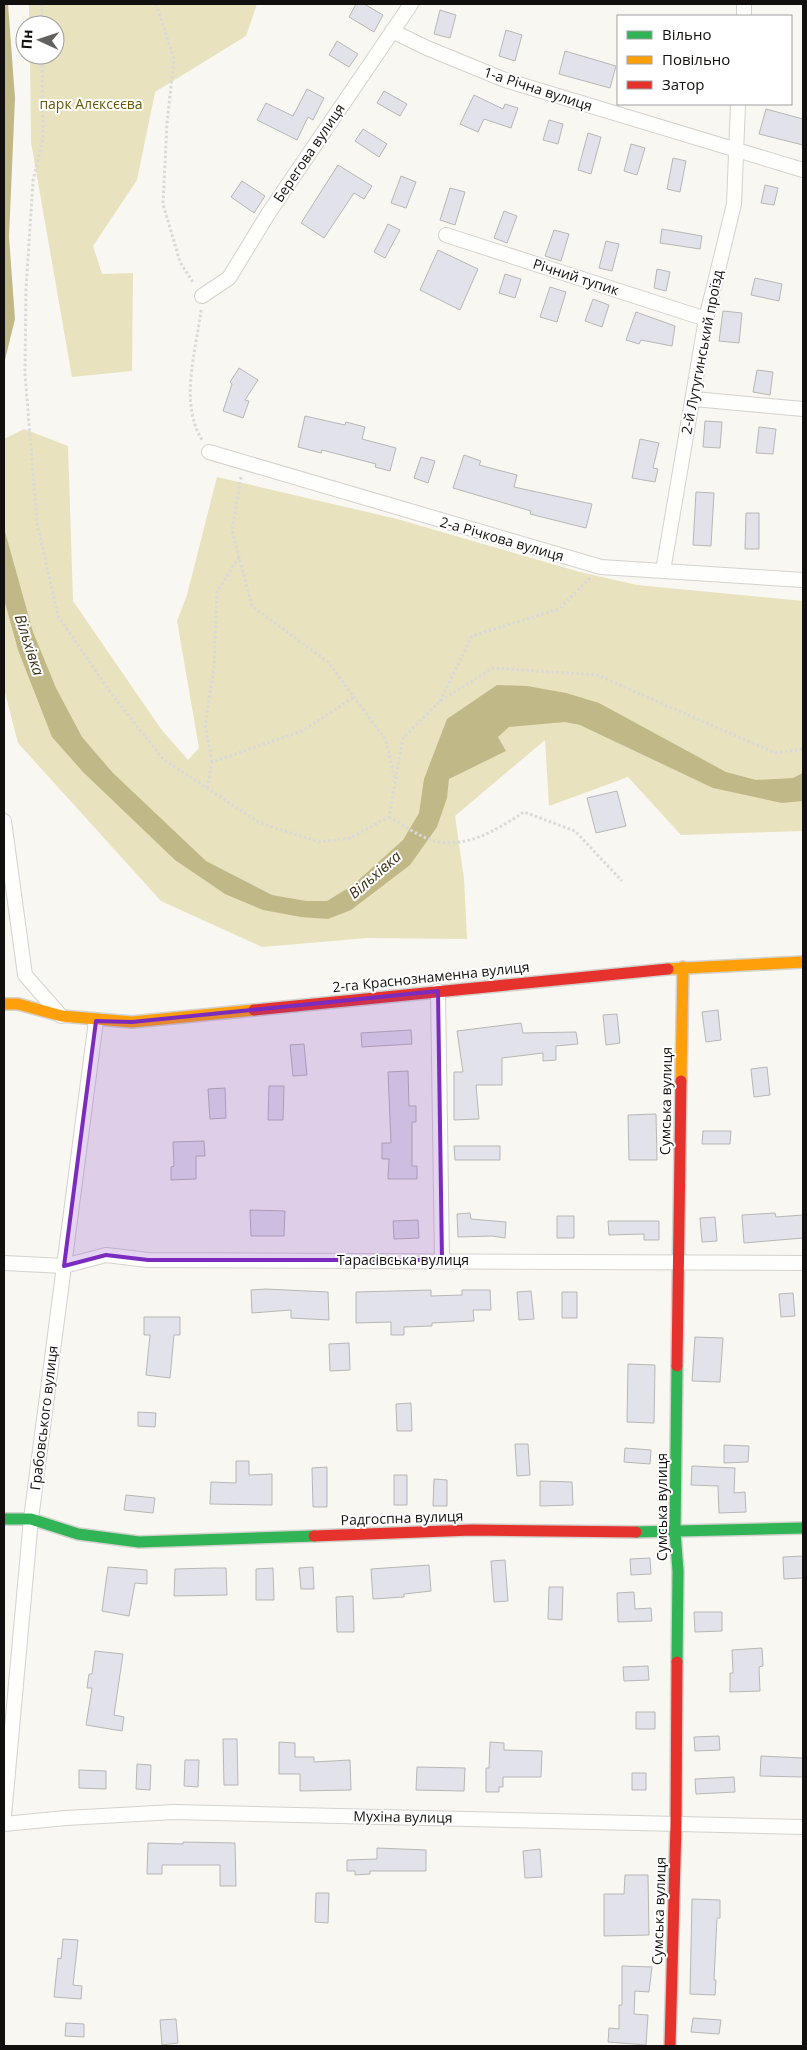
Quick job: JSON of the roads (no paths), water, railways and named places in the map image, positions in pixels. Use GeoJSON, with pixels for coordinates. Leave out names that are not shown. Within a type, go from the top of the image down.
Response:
{"type":"FeatureCollection","features":[{"type":"Feature","properties":{"kind":"street","name":"Берегова вулиця"},"geometry":{"type":"LineString","coordinates":[[202,296],[229,278],[268,214],[411,4]]}},
{"type":"Feature","properties":{"kind":"street","name":"1-а Річна вулиця"},"geometry":{"type":"LineString","coordinates":[[392,31],[427,48],[505,80],[803,170]]}},
{"type":"Feature","properties":{"kind":"street","name":"2-й Лутугинський проїзд"},"geometry":{"type":"LineString","coordinates":[[663,571],[694,399],[706,319],[734,204],[734,150],[738,105]]}},
{"type":"Feature","properties":{"kind":"street","name":"Річний тупик"},"geometry":{"type":"LineString","coordinates":[[446,235],[706,319]]}},
{"type":"Feature","properties":{"kind":"street"},"geometry":{"type":"LineString","coordinates":[[694,399],[803,409]]}},
{"type":"Feature","properties":{"kind":"street","name":"2-а Річкова вулиця"},"geometry":{"type":"LineString","coordinates":[[209,452],[601,567],[803,580]]}},
{"type":"Feature","properties":{"kind":"street"},"geometry":{"type":"LineString","coordinates":[[4,820],[25,975],[62,1016]]}},
{"type":"Feature","properties":{"kind":"street","name":"2-га Краснознаменна вулиця"},"geometry":{"type":"LineString","coordinates":[[4,1004],[18,1004],[62,1016],[96,1021],[132,1022],[683,967],[803,962]]}},
{"type":"Feature","properties":{"kind":"street","name":"Сумська вулиця"},"geometry":{"type":"LineString","coordinates":[[670,2046],[676,1823],[678,1571],[675,1532],[683,967]]}},
{"type":"Feature","properties":{"kind":"street"},"geometry":{"type":"LineString","coordinates":[[438,991],[442,1260]]}},
{"type":"Feature","properties":{"kind":"street","name":"Грабовського вулиця"},"geometry":{"type":"LineString","coordinates":[[4,1816],[31,1519],[96,1021]]}},
{"type":"Feature","properties":{"kind":"street","name":"Тарасівська вулиця"},"geometry":{"type":"LineString","coordinates":[[4,1264],[64,1266],[106,1255],[148,1260],[803,1263]]}},
{"type":"Feature","properties":{"kind":"street","name":"Радгоспна вулиця"},"geometry":{"type":"LineString","coordinates":[[4,1519],[31,1519],[78,1534],[139,1542],[472,1530],[675,1532],[803,1528]]}},
{"type":"Feature","properties":{"kind":"street","name":"Мухіна вулиця"},"geometry":{"type":"LineString","coordinates":[[4,1824],[66,1818],[174,1812],[803,1827]]}},
{"type":"Feature","properties":{"kind":"water"},"geometry":{"type":"Polygon","coordinates":[[[4,4],[8,4],[15,98],[9,237],[15,319],[4,364],[4,4]]]}},
{"type":"Feature","properties":{"kind":"water","name":"Вільхівка"},"geometry":{"type":"Polygon","coordinates":[[[4,528],[33,632],[56,688],[82,737],[113,773],[206,861],[272,895],[306,901],[327,901],[353,885],[403,840],[419,813],[424,779],[447,719],[497,685],[527,686],[566,693],[599,703],[726,772],[756,780],[793,778],[803,773],[803,801],[782,803],[713,788],[580,725],[565,722],[509,727],[498,737],[506,751],[449,779],[447,798],[437,827],[410,865],[351,910],[328,919],[301,917],[263,910],[225,894],[175,860],[83,772],[52,737],[18,650],[4,599],[4,528]]]}},
{"type":"Feature","properties":{"kind":"park label","name":"парк Алєксєєва"},"geometry":{"type":"Point","coordinates":[91,104]}}]}
